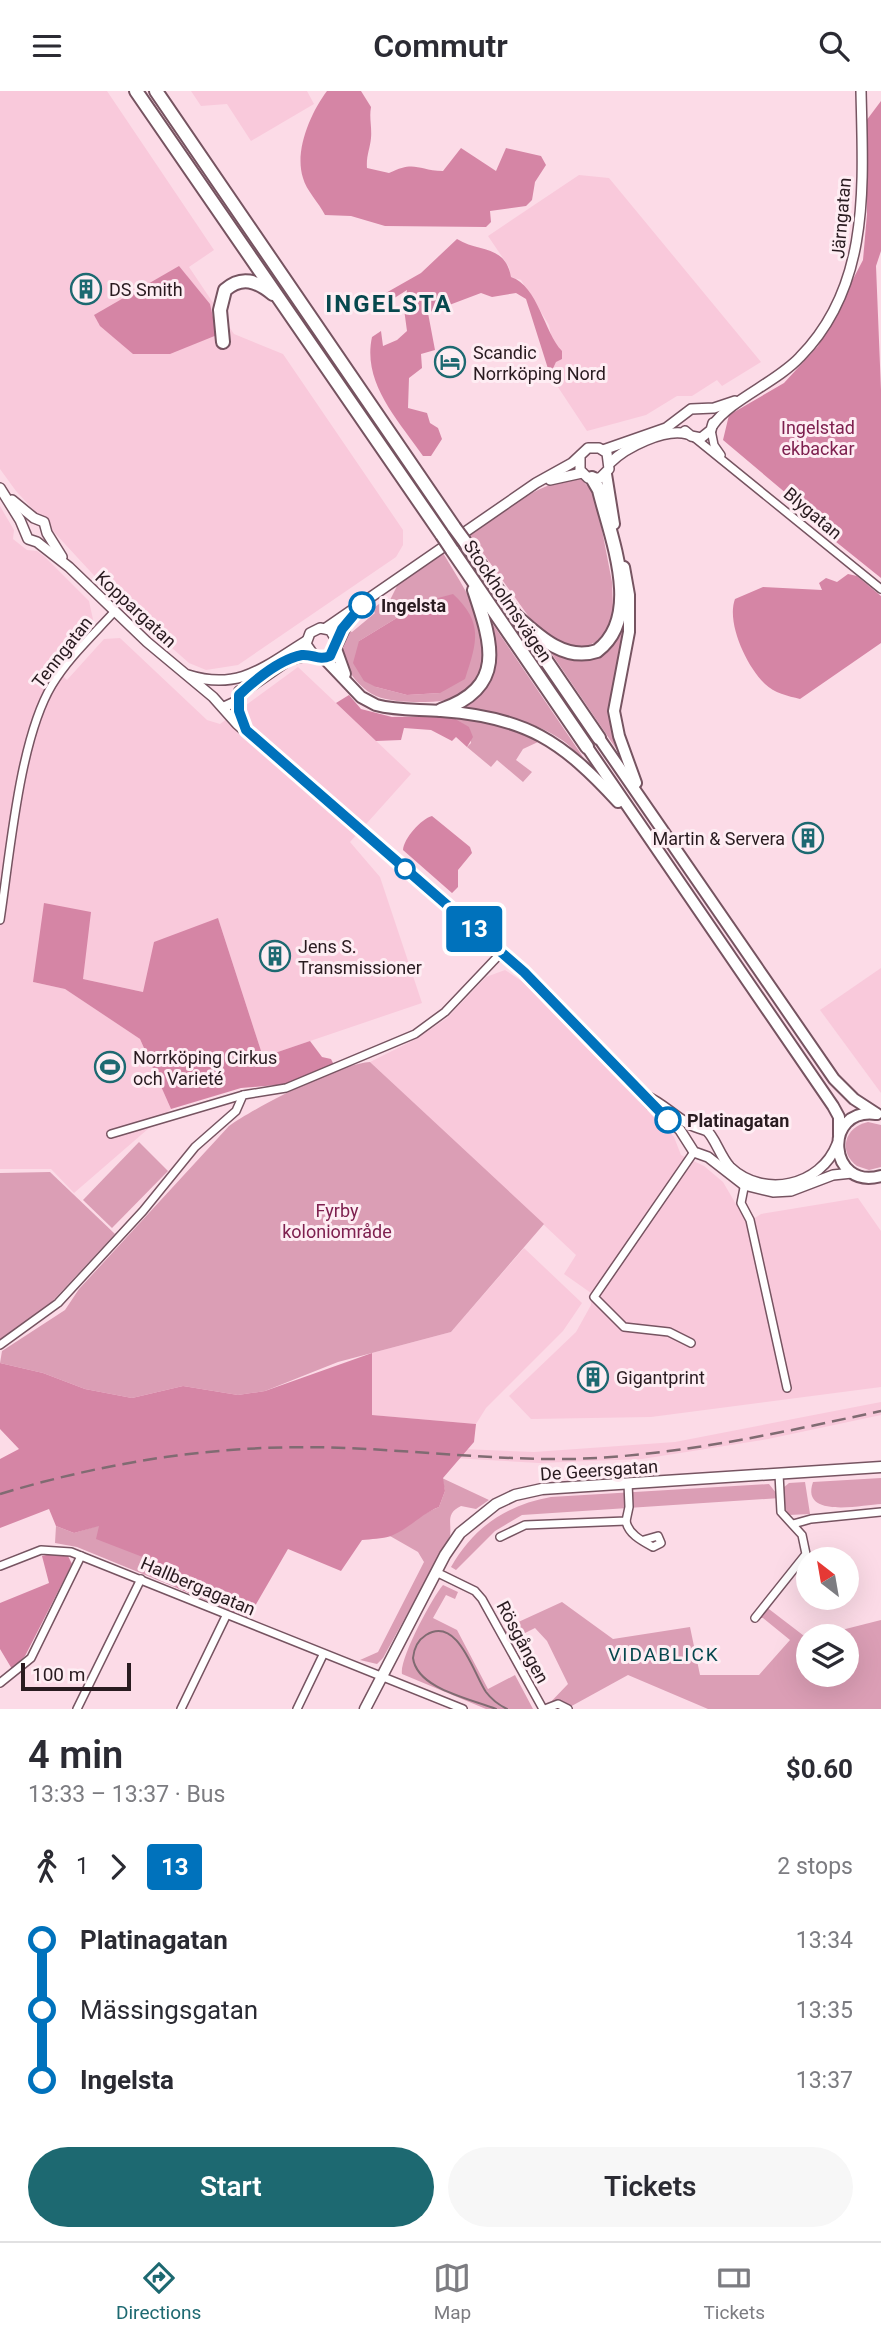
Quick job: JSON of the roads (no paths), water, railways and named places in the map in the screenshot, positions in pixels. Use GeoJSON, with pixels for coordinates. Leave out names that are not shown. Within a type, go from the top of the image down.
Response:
{"type":"FeatureCollection","features":[{"type":"Feature","properties":{"kind":"highway","name":"Stockholmsvägen"},"geometry":{"type":"LineString","coordinates":[[136,91],[834,1106],[839,1118],[838,1140],[843,1163],[852,1173]]}},
{"type":"Feature","properties":{"kind":"highway","name":"Stockholmsvägen"},"geometry":{"type":"LineString","coordinates":[[156,91],[834,1079],[854,1099],[879,1115]]}},
{"type":"Feature","properties":{"kind":"highway"},"geometry":{"type":"LineString","coordinates":[[223,342],[220,301],[230,285],[252,281],[280,300]]}},
{"type":"Feature","properties":{"kind":"highway"},"geometry":{"type":"LineString","coordinates":[[608,468],[607,494],[629,595],[629,632],[616,688],[615,722],[643,802]]}},
{"type":"Feature","properties":{"kind":"highway"},"geometry":{"type":"LineString","coordinates":[[516,616],[544,641],[570,652],[597,651],[612,636],[619,619],[621,593],[598,487],[587,476]]}},
{"type":"Feature","properties":{"kind":"highway"},"geometry":{"type":"LineString","coordinates":[[441,711],[470,697],[480,688],[488,666],[490,646],[470,576]]}},
{"type":"Feature","properties":{"kind":"highway"},"geometry":{"type":"LineString","coordinates":[[337,645],[349,683]]}},
{"type":"Feature","properties":{"kind":"highway"},"geometry":{"type":"LineString","coordinates":[[324,659],[361,697],[376,705],[401,710],[441,711],[503,719],[534,731],[561,746],[644,830]]}},
{"type":"Feature","properties":{"kind":"highway"},"geometry":{"type":"LineString","coordinates":[[838,1140],[851,1119],[864,1114],[879,1115]]}},
{"type":"Feature","properties":{"kind":"highway"},"geometry":{"type":"LineString","coordinates":[[852,1173],[867,1178],[881,1188]]}},
{"type":"Feature","properties":{"kind":"highway"},"geometry":{"type":"LineString","coordinates":[[867,1178],[881,1176]]}},
{"type":"Feature","properties":{"kind":"main road","name":"De Geersgatan"},"geometry":{"type":"LineString","coordinates":[[366,1709],[453,1543],[470,1524],[515,1495],[542,1489],[881,1468]]}},
{"type":"Feature","properties":{"kind":"street","name":"Järngatan"},"geometry":{"type":"LineString","coordinates":[[712,428],[721,415],[786,370],[829,322],[853,266],[861,210],[861,91]]}},
{"type":"Feature","properties":{"kind":"street","name":"Järngatan"},"geometry":{"type":"LineString","coordinates":[[704,409],[719,407],[754,393]]}},
{"type":"Feature","properties":{"kind":"street"},"geometry":{"type":"LineString","coordinates":[[520,495],[557,477],[587,476],[608,468],[624,451],[672,433],[701,438],[712,428],[711,416],[704,409],[691,409],[666,428],[603,450],[588,449],[580,457],[520,495],[362,605],[326,628],[314,629],[306,641],[260,670],[230,682],[218,683],[213,697],[230,717],[540,988],[680,1130],[698,1153],[745,1182],[773,1192],[791,1191],[833,1175],[852,1173]]}},
{"type":"Feature","properties":{"kind":"street"},"geometry":{"type":"LineString","coordinates":[[684,416],[683,426],[691,436]]}},
{"type":"Feature","properties":{"kind":"street","name":"Blygatan"},"geometry":{"type":"LineString","coordinates":[[712,428],[714,445],[726,460]]}},
{"type":"Feature","properties":{"kind":"street","name":"Blygatan"},"geometry":{"type":"LineString","coordinates":[[691,436],[726,460],[881,589]]}},
{"type":"Feature","properties":{"kind":"street"},"geometry":{"type":"LineString","coordinates":[[603,450],[608,468]]}},
{"type":"Feature","properties":{"kind":"street"},"geometry":{"type":"LineString","coordinates":[[580,457],[587,476]]}},
{"type":"Feature","properties":{"kind":"street"},"geometry":{"type":"LineString","coordinates":[[0,488],[34,518],[44,522],[47,533],[37,542],[25,537],[23,526],[0,488]]}},
{"type":"Feature","properties":{"kind":"street"},"geometry":{"type":"LineString","coordinates":[[23,526],[34,518]]}},
{"type":"Feature","properties":{"kind":"street","name":"Koppargatan"},"geometry":{"type":"LineString","coordinates":[[47,533],[69,567]]}},
{"type":"Feature","properties":{"kind":"street","name":"Koppargatan"},"geometry":{"type":"LineString","coordinates":[[37,542],[69,567],[114,612],[213,697]]}},
{"type":"Feature","properties":{"kind":"street"},"geometry":{"type":"LineString","coordinates":[[224,707],[289,660],[312,655],[324,659],[337,645],[362,605]]}},
{"type":"Feature","properties":{"kind":"street","name":"Tenngatan"},"geometry":{"type":"LineString","coordinates":[[0,920],[29,750],[42,704],[57,678],[114,612]]}},
{"type":"Feature","properties":{"kind":"street"},"geometry":{"type":"LineString","coordinates":[[326,628],[337,645]]}},
{"type":"Feature","properties":{"kind":"street"},"geometry":{"type":"LineString","coordinates":[[306,641],[312,655]]}},
{"type":"Feature","properties":{"kind":"street","name":"Koppargatan"},"geometry":{"type":"LineString","coordinates":[[183,673],[218,683]]}},
{"type":"Feature","properties":{"kind":"street"},"geometry":{"type":"LineString","coordinates":[[230,682],[237,687],[246,730]]}},
{"type":"Feature","properties":{"kind":"street"},"geometry":{"type":"LineString","coordinates":[[111,1134],[243,1095],[286,1089],[415,1034],[445,1012],[501,953]]}},
{"type":"Feature","properties":{"kind":"street"},"geometry":{"type":"LineString","coordinates":[[0,1345],[58,1303],[143,1211],[195,1147],[236,1111],[243,1095]]}},
{"type":"Feature","properties":{"kind":"street"},"geometry":{"type":"LineString","coordinates":[[645,1096],[707,1132],[729,1166],[745,1182],[784,1184],[808,1179],[823,1169],[838,1140]]}},
{"type":"Feature","properties":{"kind":"street"},"geometry":{"type":"LineString","coordinates":[[688,1143],[692,1132],[699,1129]]}},
{"type":"Feature","properties":{"kind":"street"},"geometry":{"type":"LineString","coordinates":[[691,1343],[669,1332],[624,1327],[594,1297],[698,1153],[709,1149],[712,1142]]}},
{"type":"Feature","properties":{"kind":"street"},"geometry":{"type":"LineString","coordinates":[[745,1182],[741,1203],[750,1220],[787,1388]]}},
{"type":"Feature","properties":{"kind":"street"},"geometry":{"type":"LineString","coordinates":[[755,1618],[806,1554],[806,1544],[781,1512],[779,1474]]}},
{"type":"Feature","properties":{"kind":"street"},"geometry":{"type":"LineString","coordinates":[[628,1483],[629,1507],[626,1521],[629,1531],[643,1540]]}},
{"type":"Feature","properties":{"kind":"street"},"geometry":{"type":"LineString","coordinates":[[793,1524],[811,1519],[881,1512]]}},
{"type":"Feature","properties":{"kind":"street"},"geometry":{"type":"LineString","coordinates":[[500,1537],[525,1525],[626,1521]]}},
{"type":"Feature","properties":{"kind":"street","name":"Hallbergagatan"},"geometry":{"type":"LineString","coordinates":[[0,1566],[50,1549],[81,1556],[463,1709]]}},
{"type":"Feature","properties":{"kind":"street"},"geometry":{"type":"LineString","coordinates":[[0,1683],[31,1658],[81,1556]]}},
{"type":"Feature","properties":{"kind":"street","name":"Rösgången"},"geometry":{"type":"LineString","coordinates":[[436,1572],[475,1591],[482,1599],[544,1709],[558,1705],[568,1709]]}},
{"type":"Feature","properties":{"kind":"street"},"geometry":{"type":"LineString","coordinates":[[77,1709],[141,1579]]}},
{"type":"Feature","properties":{"kind":"street"},"geometry":{"type":"LineString","coordinates":[[181,1709],[226,1616]]}},
{"type":"Feature","properties":{"kind":"street"},"geometry":{"type":"LineString","coordinates":[[297,1709],[323,1655]]}},
{"type":"Feature","properties":{"kind":"tram line"},"geometry":{"type":"LineString","coordinates":[[496,1709],[460,1697],[424,1678],[413,1658],[421,1639],[437,1631],[447,1633],[456,1640],[486,1692],[507,1709]]}},
{"type":"Feature","properties":{"kind":"railway"},"geometry":{"type":"LineString","coordinates":[[0,1494],[128,1463],[214,1451],[301,1447],[515,1458],[611,1457],[728,1442],[881,1411]]}},
{"type":"Feature","properties":{"kind":"place","name":"DS Smith"},"geometry":{"type":"Point","coordinates":[86,289]}},
{"type":"Feature","properties":{"kind":"place","name":"Scandic Norrköping Nord"},"geometry":{"type":"Point","coordinates":[450,362]}},
{"type":"Feature","properties":{"kind":"place","name":"Ingelsta"},"geometry":{"type":"Point","coordinates":[362,605]}},
{"type":"Feature","properties":{"kind":"place","name":"Martin & Servera"},"geometry":{"type":"Point","coordinates":[808,838]}},
{"type":"Feature","properties":{"kind":"place","name":"Jens S. Transmissioner"},"geometry":{"type":"Point","coordinates":[275,956]}},
{"type":"Feature","properties":{"kind":"place","name":"Norrköping Cirkus och Varieté"},"geometry":{"type":"Point","coordinates":[110,1067]}},
{"type":"Feature","properties":{"kind":"place","name":"Platinagatan"},"geometry":{"type":"Point","coordinates":[668,1120]}},
{"type":"Feature","properties":{"kind":"place","name":"Gigantprint"},"geometry":{"type":"Point","coordinates":[593,1377]}},
{"type":"Feature","properties":{"kind":"district","name":"INGELSTA"},"geometry":{"type":"Point","coordinates":[389,304]}},
{"type":"Feature","properties":{"kind":"district","name":"VIDABLICK"},"geometry":{"type":"Point","coordinates":[664,1654]}},
{"type":"Feature","properties":{"kind":"park label","name":"Ingelstad ekbackar"},"geometry":{"type":"Point","coordinates":[818,438]}},
{"type":"Feature","properties":{"kind":"park label","name":"Fyrby koloniområde"},"geometry":{"type":"Point","coordinates":[337,1220]}}]}
